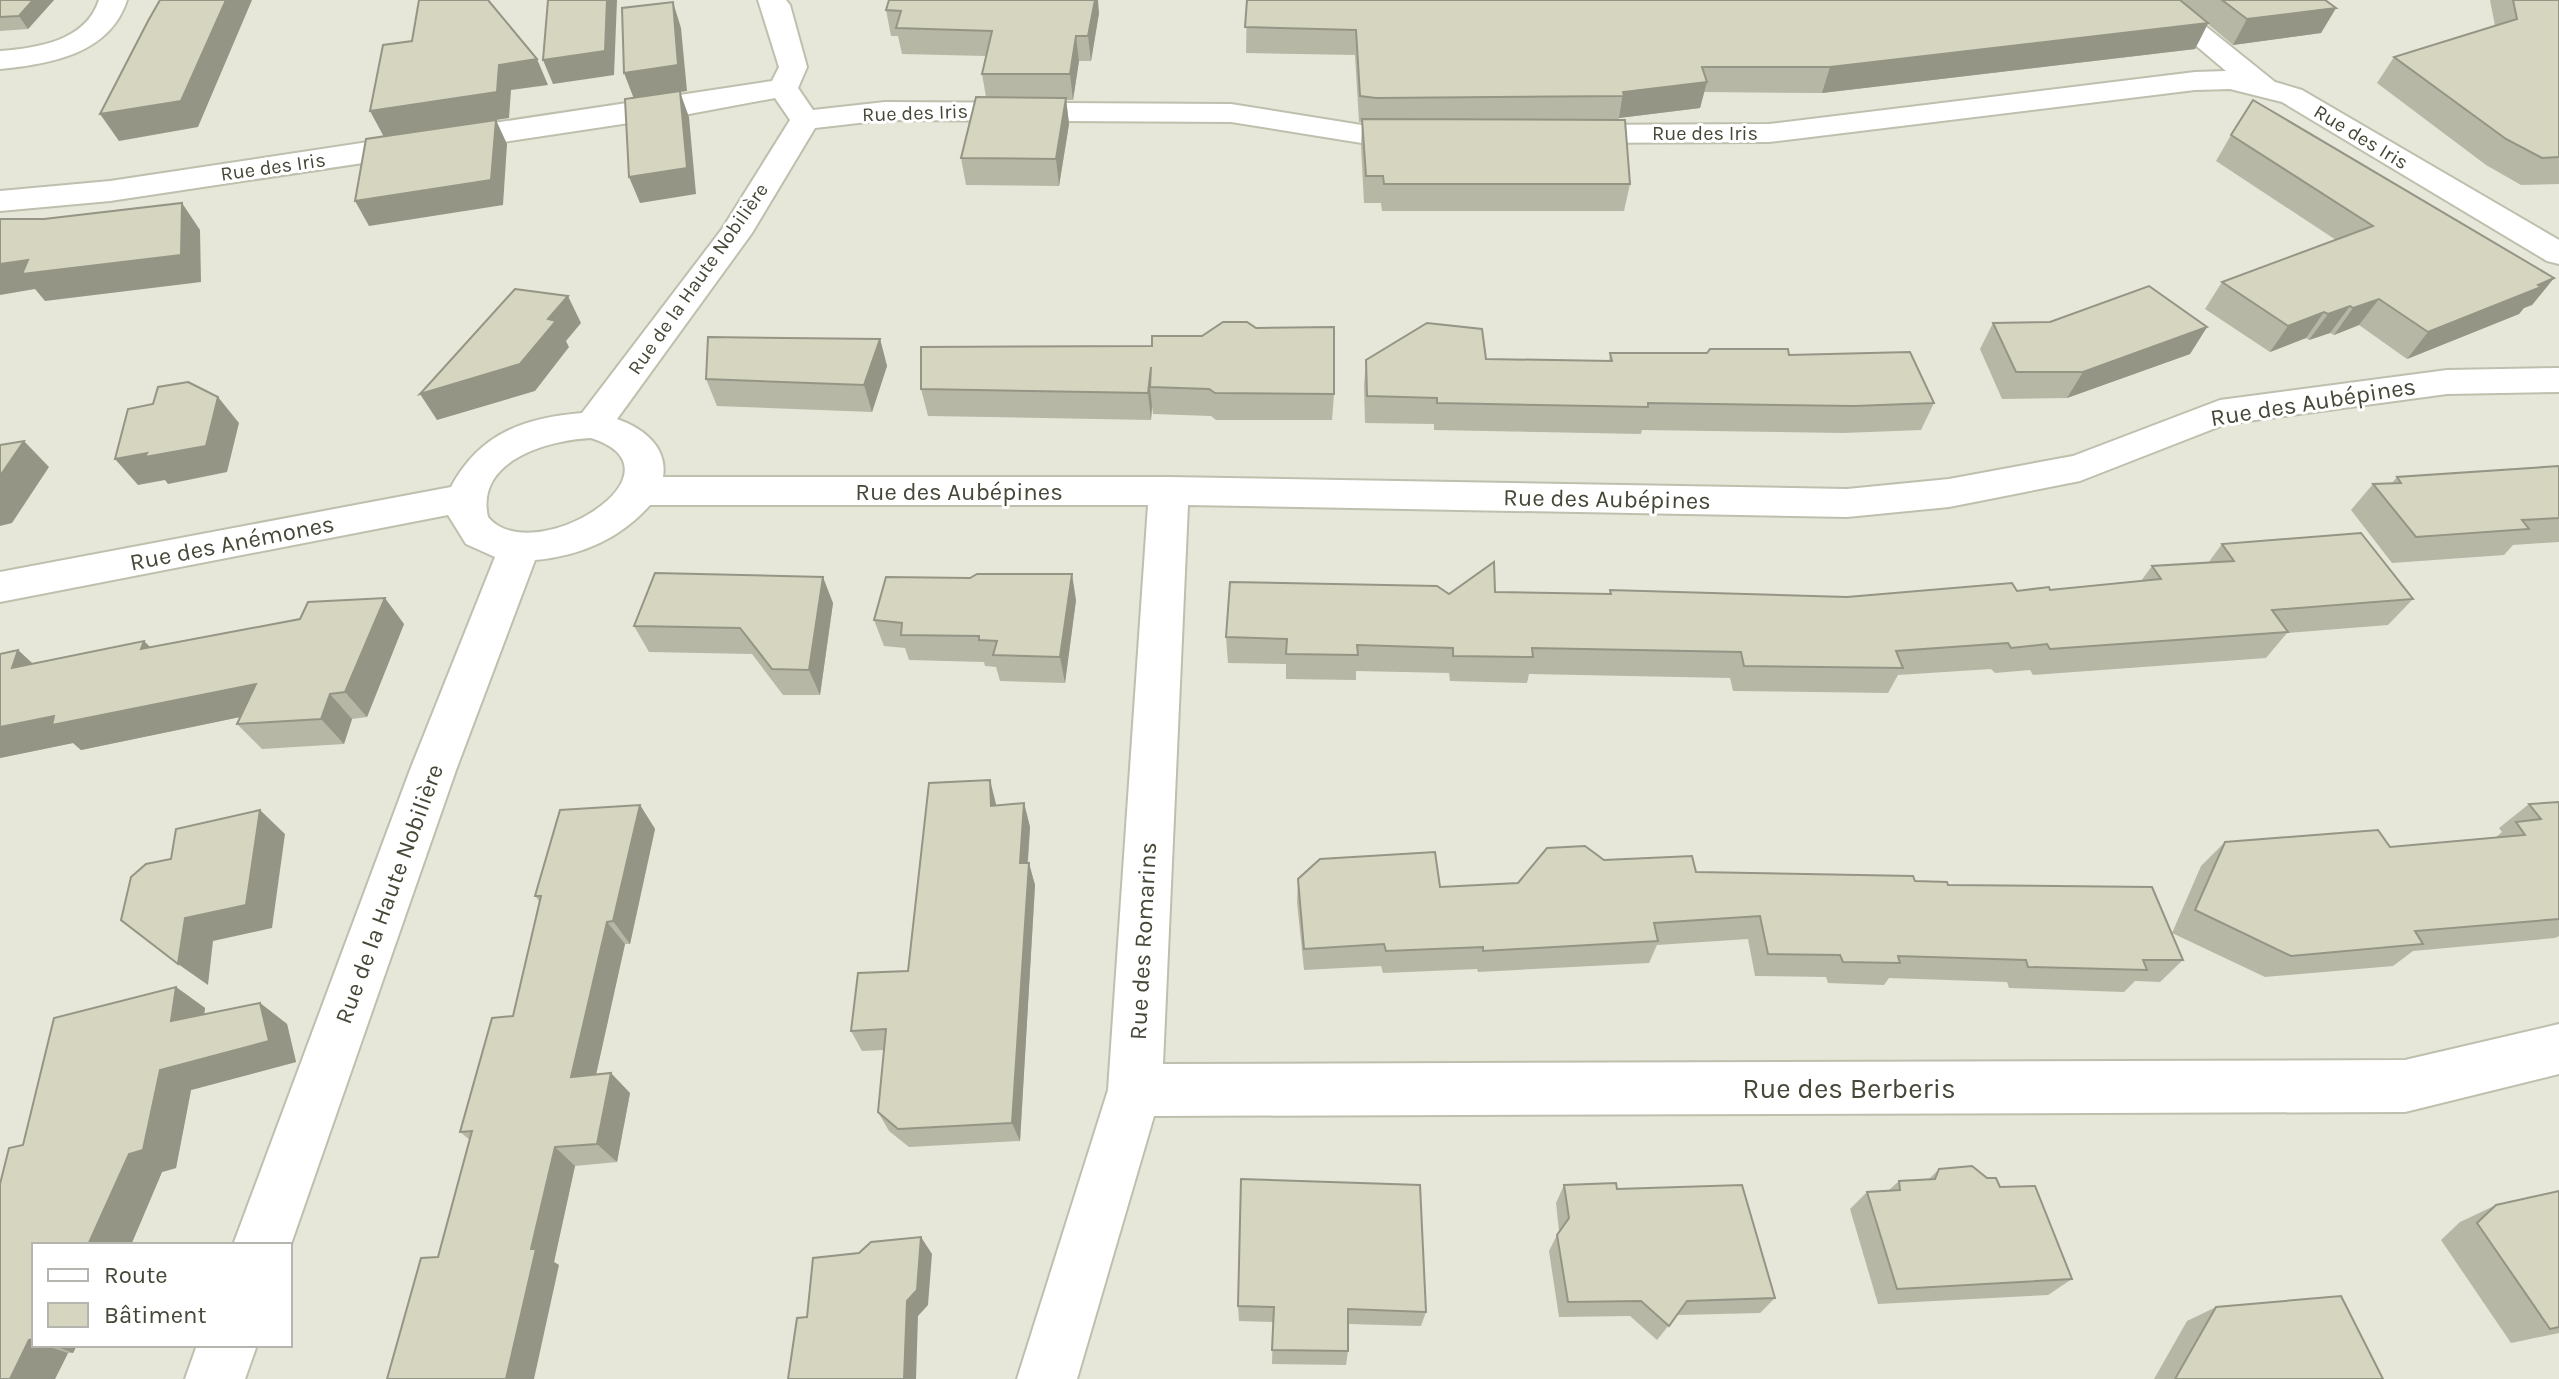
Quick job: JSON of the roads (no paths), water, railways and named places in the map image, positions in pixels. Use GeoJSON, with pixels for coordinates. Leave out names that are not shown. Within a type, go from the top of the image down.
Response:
{"type":"FeatureCollection","features":[{"type":"Feature","properties":{"kind":"street"},"geometry":{"type":"LineString","coordinates":[[0,60],[75,43],[101,28],[112,10],[113,0]]}},
{"type":"Feature","properties":{"kind":"street"},"geometry":{"type":"LineString","coordinates":[[772,0],[793,67],[783,88],[805,120]]}},
{"type":"Feature","properties":{"kind":"street"},"geometry":{"type":"LineString","coordinates":[[2156,0],[2263,88]]}},
{"type":"Feature","properties":{"kind":"street","name":"Rue des Iris"},"geometry":{"type":"LineString","coordinates":[[1532,135],[1769,133],[2195,81],[2231,80],[2292,96],[2559,254]]}},
{"type":"Feature","properties":{"kind":"street","name":"Rue des Iris"},"geometry":{"type":"LineString","coordinates":[[0,201],[110,191],[783,88]]}},
{"type":"Feature","properties":{"kind":"street","name":"Rue des Iris"},"geometry":{"type":"LineString","coordinates":[[805,120],[885,111],[1231,113],[1374,136],[1453,135]]}},
{"type":"Feature","properties":{"kind":"street","name":"Rue de la Haute Nobilière"},"geometry":{"type":"LineString","coordinates":[[593,425],[736,233],[805,120]]}},
{"type":"Feature","properties":{"kind":"street","name":"Rue des Aubépines"},"geometry":{"type":"LineString","coordinates":[[639,491],[1169,491],[1847,503],[1949,493],[2080,468],[2220,412],[2447,382],[2559,380]]}},
{"type":"Feature","properties":{"kind":"street"},"geometry":{"type":"LineString","coordinates":[[593,425],[616,430],[633,440],[643,455],[646,472],[639,491],[624,509],[603,525],[577,537],[549,544],[520,546],[496,541],[476,531],[466,516],[464,498],[472,479],[488,460],[510,444],[551,429],[593,425]]}},
{"type":"Feature","properties":{"kind":"street","name":"Rue des Romarins"},"geometry":{"type":"LineString","coordinates":[[1047,1379],[1135,1090],[1169,491]]}},
{"type":"Feature","properties":{"kind":"street","name":"Rue des Anémones"},"geometry":{"type":"LineString","coordinates":[[0,587],[464,498]]}},
{"type":"Feature","properties":{"kind":"street","name":"Rue de la Haute Nobilière"},"geometry":{"type":"LineString","coordinates":[[263,1243],[433,770],[520,546]]}},
{"type":"Feature","properties":{"kind":"street","name":"Rue des Berberis"},"geometry":{"type":"LineString","coordinates":[[1135,1090],[2405,1086],[2559,1049]]}},
{"type":"Feature","properties":{"kind":"street"},"geometry":{"type":"LineString","coordinates":[[215,1379],[226,1347]]}}]}
